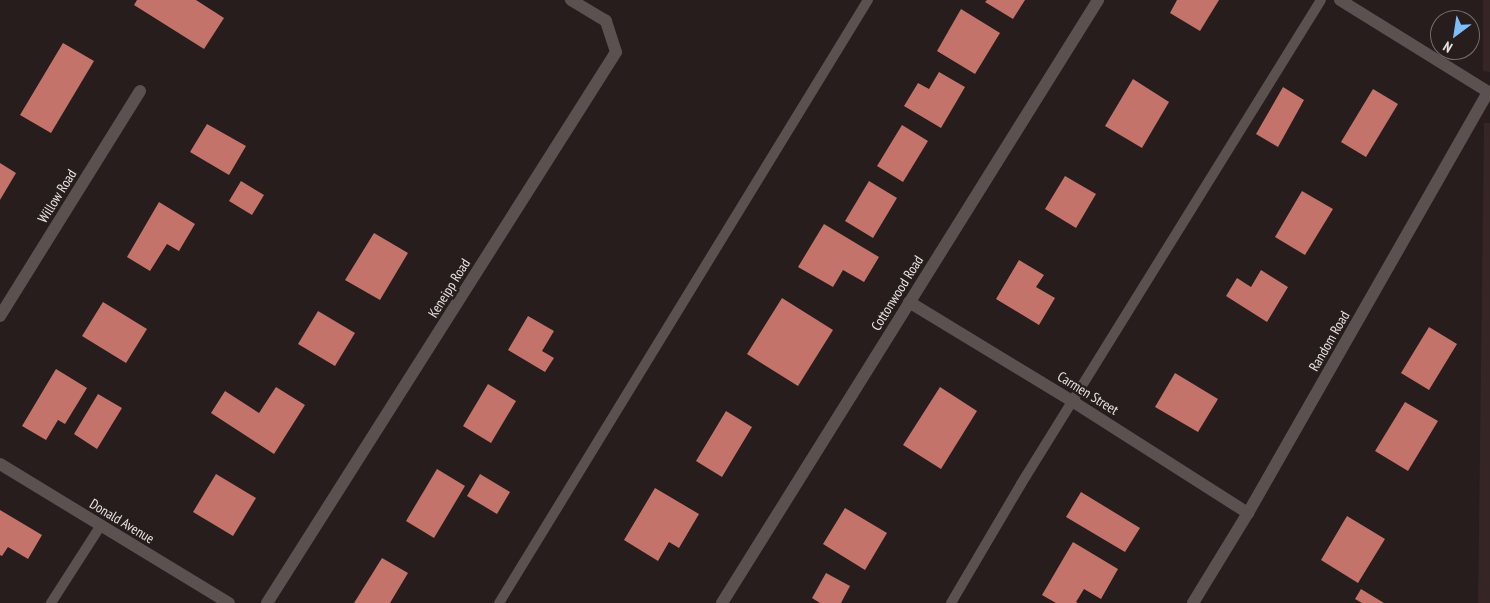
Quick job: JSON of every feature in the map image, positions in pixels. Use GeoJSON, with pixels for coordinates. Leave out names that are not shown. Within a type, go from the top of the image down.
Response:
{"type":"FeatureCollection","features":[{"type":"Feature","properties":{"kind":"street","name":"Keneipp Road"},"geometry":{"type":"LineString","coordinates":[[267,603],[616,52],[606,21],[571,0]]}},
{"type":"Feature","properties":{"kind":"street","name":"Cottonwood Road"},"geometry":{"type":"LineString","coordinates":[[722,603],[1098,0]]}},
{"type":"Feature","properties":{"kind":"street"},"geometry":{"type":"LineString","coordinates":[[1340,0],[1489,93]]}},
{"type":"Feature","properties":{"kind":"street","name":"Willow Road"},"geometry":{"type":"LineString","coordinates":[[0,316],[140,91]]}},
{"type":"Feature","properties":{"kind":"street","name":"Random Road"},"geometry":{"type":"LineString","coordinates":[[1193,603],[1248,513],[1489,93]]}},
{"type":"Feature","properties":{"kind":"street","name":"Carmen Street"},"geometry":{"type":"LineString","coordinates":[[909,302],[1072,401],[1248,513]]}},
{"type":"Feature","properties":{"kind":"street","name":"Donald Avenue"},"geometry":{"type":"LineString","coordinates":[[0,464],[229,603]]}},
{"type":"Feature","properties":{"kind":"lane"},"geometry":{"type":"LineString","coordinates":[[499,603],[868,0]]}},
{"type":"Feature","properties":{"kind":"lane"},"geometry":{"type":"LineString","coordinates":[[951,603],[1072,401],[1321,0]]}},
{"type":"Feature","properties":{"kind":"lane"},"geometry":{"type":"LineString","coordinates":[[51,603],[101,525]]}},
{"type":"Feature","properties":{"kind":"shaded area"},"geometry":{"type":"Polygon","coordinates":[[[1483,0],[1490,0],[1490,72],[1483,71],[1483,0]]]}},
{"type":"Feature","properties":{"kind":"shaded area"},"geometry":{"type":"Polygon","coordinates":[[[1484,123],[1490,123],[1490,603],[1478,603],[1484,123]]]}},
{"type":"Feature","properties":{"kind":"building"},"geometry":{"type":"Polygon","coordinates":[[[137,0],[196,0],[224,18],[204,49],[134,5],[137,0]]]}},
{"type":"Feature","properties":{"kind":"building"},"geometry":{"type":"Polygon","coordinates":[[[987,0],[1025,0],[1013,19],[985,2],[987,0]]]}},
{"type":"Feature","properties":{"kind":"building"},"geometry":{"type":"Polygon","coordinates":[[[1177,0],[1219,0],[1200,31],[1170,13],[1177,0]]]}},
{"type":"Feature","properties":{"kind":"building"},"geometry":{"type":"Polygon","coordinates":[[[961,9],[1000,33],[975,74],[937,51],[961,9]]]}},
{"type":"Feature","properties":{"kind":"building"},"geometry":{"type":"Polygon","coordinates":[[[63,43],[94,61],[51,133],[20,115],[63,43]]]}},
{"type":"Feature","properties":{"kind":"building"},"geometry":{"type":"Polygon","coordinates":[[[939,72],[965,87],[941,128],[904,106],[918,83],[929,89],[939,72]]]}},
{"type":"Feature","properties":{"kind":"building"},"geometry":{"type":"Polygon","coordinates":[[[1133,79],[1169,102],[1142,148],[1105,126],[1133,79]]]}},
{"type":"Feature","properties":{"kind":"building"},"geometry":{"type":"Polygon","coordinates":[[[1283,87],[1304,100],[1278,147],[1256,134],[1283,87]]]}},
{"type":"Feature","properties":{"kind":"building"},"geometry":{"type":"Polygon","coordinates":[[[1373,89],[1398,104],[1366,157],[1341,142],[1373,89]]]}},
{"type":"Feature","properties":{"kind":"building"},"geometry":{"type":"Polygon","coordinates":[[[207,124],[246,146],[229,175],[190,152],[207,124]]]}},
{"type":"Feature","properties":{"kind":"building"},"geometry":{"type":"Polygon","coordinates":[[[902,125],[928,141],[903,182],[877,166],[902,125]]]}},
{"type":"Feature","properties":{"kind":"building"},"geometry":{"type":"Polygon","coordinates":[[[0,163],[16,173],[0,200],[0,163]]]}},
{"type":"Feature","properties":{"kind":"building"},"geometry":{"type":"Polygon","coordinates":[[[1065,176],[1096,194],[1076,228],[1045,209],[1065,176]]]}},
{"type":"Feature","properties":{"kind":"building"},"geometry":{"type":"Polygon","coordinates":[[[241,181],[264,195],[252,215],[229,201],[241,181]]]}},
{"type":"Feature","properties":{"kind":"building"},"geometry":{"type":"Polygon","coordinates":[[[869,181],[897,198],[873,238],[845,221],[869,181]]]}},
{"type":"Feature","properties":{"kind":"building"},"geometry":{"type":"Polygon","coordinates":[[[1302,191],[1333,209],[1305,255],[1275,237],[1302,191]]]}},
{"type":"Feature","properties":{"kind":"building"},"geometry":{"type":"Polygon","coordinates":[[[159,202],[195,224],[179,251],[167,244],[150,271],[127,257],[159,202]]]}},
{"type":"Feature","properties":{"kind":"building"},"geometry":{"type":"Polygon","coordinates":[[[824,224],[879,257],[864,282],[843,270],[833,287],[798,267],[824,224]]]}},
{"type":"Feature","properties":{"kind":"building"},"geometry":{"type":"Polygon","coordinates":[[[374,233],[408,253],[380,300],[345,280],[374,233]]]}},
{"type":"Feature","properties":{"kind":"building"},"geometry":{"type":"Polygon","coordinates":[[[1019,260],[1044,275],[1036,287],[1055,298],[1039,325],[996,299],[1019,260]]]}},
{"type":"Feature","properties":{"kind":"building"},"geometry":{"type":"Polygon","coordinates":[[[1261,270],[1288,287],[1267,322],[1226,296],[1237,278],[1251,287],[1261,270]]]}},
{"type":"Feature","properties":{"kind":"building"},"geometry":{"type":"Polygon","coordinates":[[[782,298],[833,330],[798,386],[747,354],[782,298]]]}},
{"type":"Feature","properties":{"kind":"building"},"geometry":{"type":"Polygon","coordinates":[[[103,302],[147,329],[126,363],[82,336],[103,302]]]}},
{"type":"Feature","properties":{"kind":"building"},"geometry":{"type":"Polygon","coordinates":[[[318,311],[355,333],[335,366],[298,344],[318,311]]]}},
{"type":"Feature","properties":{"kind":"building"},"geometry":{"type":"Polygon","coordinates":[[[528,316],[554,331],[542,351],[554,358],[545,372],[508,350],[528,316]]]}},
{"type":"Feature","properties":{"kind":"building"},"geometry":{"type":"Polygon","coordinates":[[[1429,327],[1457,344],[1429,390],[1401,373],[1429,327]]]}},
{"type":"Feature","properties":{"kind":"building"},"geometry":{"type":"Polygon","coordinates":[[[56,369],[87,388],[65,424],[58,420],[46,440],[22,426],[56,369]]]}},
{"type":"Feature","properties":{"kind":"building"},"geometry":{"type":"Polygon","coordinates":[[[1175,373],[1218,399],[1198,432],[1155,407],[1175,373]]]}},
{"type":"Feature","properties":{"kind":"building"},"geometry":{"type":"Polygon","coordinates":[[[488,384],[516,401],[491,443],[463,426],[488,384]]]}},
{"type":"Feature","properties":{"kind":"building"},"geometry":{"type":"Polygon","coordinates":[[[276,387],[305,405],[274,454],[211,413],[225,391],[259,413],[276,387]]]}},
{"type":"Feature","properties":{"kind":"building"},"geometry":{"type":"Polygon","coordinates":[[[940,387],[977,411],[941,469],[903,445],[940,387]]]}},
{"type":"Feature","properties":{"kind":"building"},"geometry":{"type":"Polygon","coordinates":[[[98,394],[122,408],[97,449],[74,434],[98,394]]]}},
{"type":"Feature","properties":{"kind":"building"},"geometry":{"type":"Polygon","coordinates":[[[1405,402],[1438,421],[1408,471],[1375,451],[1405,402]]]}},
{"type":"Feature","properties":{"kind":"building"},"geometry":{"type":"Polygon","coordinates":[[[726,411],[752,427],[722,477],[696,461],[726,411]]]}},
{"type":"Feature","properties":{"kind":"building"},"geometry":{"type":"Polygon","coordinates":[[[437,469],[465,486],[434,538],[406,521],[437,469]]]}},
{"type":"Feature","properties":{"kind":"building"},"geometry":{"type":"Polygon","coordinates":[[[216,474],[256,498],[233,536],[193,512],[216,474]]]}},
{"type":"Feature","properties":{"kind":"building"},"geometry":{"type":"Polygon","coordinates":[[[480,474],[510,492],[497,514],[467,496],[480,474]]]}},
{"type":"Feature","properties":{"kind":"building"},"geometry":{"type":"Polygon","coordinates":[[[655,488],[699,514],[679,548],[669,542],[658,561],[624,540],[655,488]]]}},
{"type":"Feature","properties":{"kind":"building"},"geometry":{"type":"Polygon","coordinates":[[[1081,492],[1140,528],[1125,552],[1066,517],[1081,492]]]}},
{"type":"Feature","properties":{"kind":"building"},"geometry":{"type":"Polygon","coordinates":[[[845,508],[887,533],[865,570],[823,544],[845,508]]]}},
{"type":"Feature","properties":{"kind":"building"},"geometry":{"type":"Polygon","coordinates":[[[0,510],[42,535],[28,559],[8,547],[2,556],[0,555],[0,510]]]}},
{"type":"Feature","properties":{"kind":"building"},"geometry":{"type":"Polygon","coordinates":[[[1347,516],[1385,539],[1358,583],[1321,560],[1347,516]]]}},
{"type":"Feature","properties":{"kind":"building"},"geometry":{"type":"Polygon","coordinates":[[[1073,542],[1118,569],[1101,599],[1084,589],[1076,602],[1078,603],[1056,603],[1042,595],[1073,542]]]}},
{"type":"Feature","properties":{"kind":"building"},"geometry":{"type":"Polygon","coordinates":[[[382,558],[408,573],[390,603],[354,603],[382,558]]]}},
{"type":"Feature","properties":{"kind":"building"},"geometry":{"type":"Polygon","coordinates":[[[826,573],[850,586],[841,603],[820,603],[812,598],[826,573]]]}},
{"type":"Feature","properties":{"kind":"building"},"geometry":{"type":"Polygon","coordinates":[[[1361,589],[1384,603],[1362,603],[1355,599],[1361,589]]]}}]}
